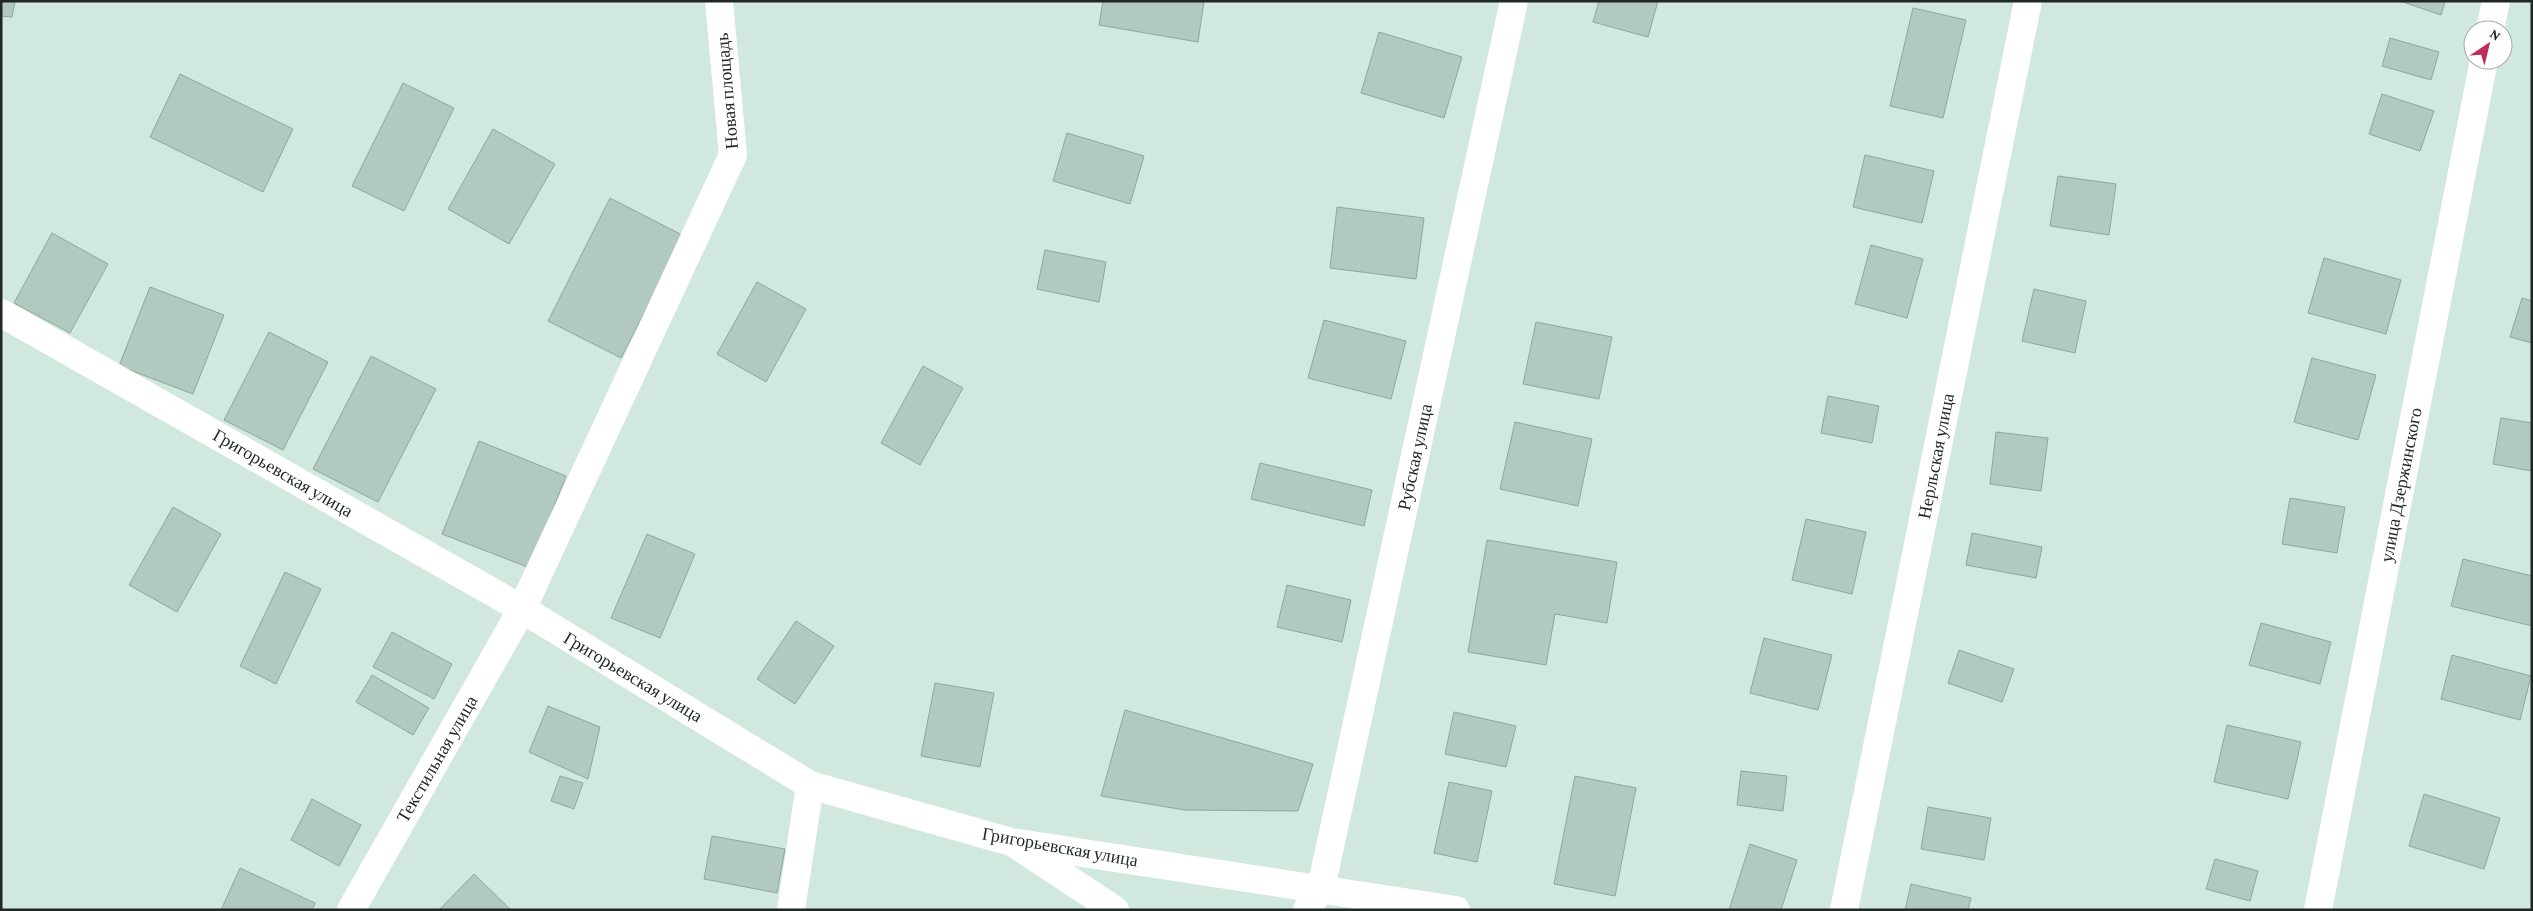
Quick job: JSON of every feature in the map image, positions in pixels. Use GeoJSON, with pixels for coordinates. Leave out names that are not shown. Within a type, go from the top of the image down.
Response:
{"type":"FeatureCollection","features":[{"type":"Feature","properties":{"kind":"street","name":"Новая площадь"},"geometry":{"type":"LineString","coordinates":[[522,609],[733,155],[719,1]]}},
{"type":"Feature","properties":{"kind":"street","name":"Рубская улица"},"geometry":{"type":"LineString","coordinates":[[1314,899],[1514,1]]}},
{"type":"Feature","properties":{"kind":"street","name":"Нерльская улица"},"geometry":{"type":"LineString","coordinates":[[1844,910],[2028,1]]}},
{"type":"Feature","properties":{"kind":"street"},"geometry":{"type":"LineString","coordinates":[[2492,20],[2496,1]]}},
{"type":"Feature","properties":{"kind":"street","name":"улица Дзержинского"},"geometry":{"type":"LineString","coordinates":[[2318,910],[2482,70]]}},
{"type":"Feature","properties":{"kind":"street","name":"Григорьевская улица"},"geometry":{"type":"LineString","coordinates":[[1,313],[522,609],[810,785],[1012,842],[1314,899],[1456,910]]}},
{"type":"Feature","properties":{"kind":"street","name":"Текстильная улица"},"geometry":{"type":"LineString","coordinates":[[351,910],[522,609]]}},
{"type":"Feature","properties":{"kind":"street"},"geometry":{"type":"LineString","coordinates":[[791,910],[810,785]]}},
{"type":"Feature","properties":{"kind":"street"},"geometry":{"type":"LineString","coordinates":[[1012,842],[1115,910]]}},
{"type":"Feature","properties":{"kind":"building"},"geometry":{"type":"Polygon","coordinates":[[[1,1],[15,1],[12,17],[1,16],[1,1]]]}},
{"type":"Feature","properties":{"kind":"building"},"geometry":{"type":"Polygon","coordinates":[[[1103,1],[1204,1],[1198,42],[1099,25],[1103,1]]]}},
{"type":"Feature","properties":{"kind":"building"},"geometry":{"type":"Polygon","coordinates":[[[1599,1],[1658,1],[1648,37],[1593,22],[1599,1]]]}},
{"type":"Feature","properties":{"kind":"building"},"geometry":{"type":"Polygon","coordinates":[[[2400,1],[2445,1],[2441,15],[2400,1]]]}},
{"type":"Feature","properties":{"kind":"building"},"geometry":{"type":"Polygon","coordinates":[[[1913,8],[1966,20],[1943,118],[1890,106],[1913,8]]]}},
{"type":"Feature","properties":{"kind":"building"},"geometry":{"type":"Polygon","coordinates":[[[1379,32],[1462,57],[1444,118],[1361,93],[1379,32]]]}},
{"type":"Feature","properties":{"kind":"building"},"geometry":{"type":"Polygon","coordinates":[[[2390,38],[2439,52],[2431,80],[2382,66],[2390,38]]]}},
{"type":"Feature","properties":{"kind":"building"},"geometry":{"type":"Polygon","coordinates":[[[180,74],[293,129],[263,192],[150,137],[180,74]]]}},
{"type":"Feature","properties":{"kind":"building"},"geometry":{"type":"Polygon","coordinates":[[[403,83],[454,108],[404,211],[352,186],[403,83]]]}},
{"type":"Feature","properties":{"kind":"building"},"geometry":{"type":"Polygon","coordinates":[[[2382,94],[2434,111],[2420,151],[2369,134],[2382,94]]]}},
{"type":"Feature","properties":{"kind":"building"},"geometry":{"type":"Polygon","coordinates":[[[493,129],[555,164],[509,244],[448,209],[493,129]]]}},
{"type":"Feature","properties":{"kind":"building"},"geometry":{"type":"Polygon","coordinates":[[[1067,133],[1144,156],[1130,204],[1053,181],[1067,133]]]}},
{"type":"Feature","properties":{"kind":"building"},"geometry":{"type":"Polygon","coordinates":[[[1865,155],[1934,171],[1922,223],[1853,207],[1865,155]]]}},
{"type":"Feature","properties":{"kind":"building"},"geometry":{"type":"Polygon","coordinates":[[[2058,176],[2116,184],[2109,235],[2050,226],[2058,176]]]}},
{"type":"Feature","properties":{"kind":"building"},"geometry":{"type":"Polygon","coordinates":[[[610,198],[684,236],[621,358],[548,321],[610,198]]]}},
{"type":"Feature","properties":{"kind":"building"},"geometry":{"type":"Polygon","coordinates":[[[1337,207],[1424,218],[1416,279],[1330,268],[1337,207]]]}},
{"type":"Feature","properties":{"kind":"building"},"geometry":{"type":"Polygon","coordinates":[[[52,233],[108,264],[70,333],[14,303],[52,233]]]}},
{"type":"Feature","properties":{"kind":"building"},"geometry":{"type":"Polygon","coordinates":[[[1871,245],[1923,259],[1907,318],[1855,304],[1871,245]]]}},
{"type":"Feature","properties":{"kind":"building"},"geometry":{"type":"Polygon","coordinates":[[[1045,250],[1106,262],[1099,302],[1037,289],[1045,250]]]}},
{"type":"Feature","properties":{"kind":"building"},"geometry":{"type":"Polygon","coordinates":[[[2324,258],[2401,280],[2386,334],[2308,313],[2324,258]]]}},
{"type":"Feature","properties":{"kind":"building"},"geometry":{"type":"Polygon","coordinates":[[[757,282],[806,309],[766,382],[717,354],[757,282]]]}},
{"type":"Feature","properties":{"kind":"building"},"geometry":{"type":"Polygon","coordinates":[[[150,287],[224,315],[193,394],[119,366],[150,287]]]}},
{"type":"Feature","properties":{"kind":"building"},"geometry":{"type":"Polygon","coordinates":[[[2034,289],[2086,301],[2075,353],[2022,341],[2034,289]]]}},
{"type":"Feature","properties":{"kind":"building"},"geometry":{"type":"Polygon","coordinates":[[[2522,298],[2532,301],[2532,343],[2510,337],[2522,298]]]}},
{"type":"Feature","properties":{"kind":"building"},"geometry":{"type":"Polygon","coordinates":[[[1324,320],[1406,341],[1391,399],[1308,378],[1324,320]]]}},
{"type":"Feature","properties":{"kind":"building"},"geometry":{"type":"Polygon","coordinates":[[[1536,322],[1612,337],[1599,399],[1523,384],[1536,322]]]}},
{"type":"Feature","properties":{"kind":"building"},"geometry":{"type":"Polygon","coordinates":[[[269,332],[328,362],[283,450],[224,420],[269,332]]]}},
{"type":"Feature","properties":{"kind":"building"},"geometry":{"type":"Polygon","coordinates":[[[371,356],[436,389],[378,502],[313,469],[371,356]]]}},
{"type":"Feature","properties":{"kind":"building"},"geometry":{"type":"Polygon","coordinates":[[[2312,358],[2376,375],[2358,440],[2294,422],[2312,358]]]}},
{"type":"Feature","properties":{"kind":"building"},"geometry":{"type":"Polygon","coordinates":[[[923,366],[963,388],[920,465],[881,443],[923,366]]]}},
{"type":"Feature","properties":{"kind":"building"},"geometry":{"type":"Polygon","coordinates":[[[1828,396],[1879,406],[1872,443],[1821,433],[1828,396]]]}},
{"type":"Feature","properties":{"kind":"building"},"geometry":{"type":"Polygon","coordinates":[[[2501,418],[2532,423],[2532,471],[2493,464],[2501,418]]]}},
{"type":"Feature","properties":{"kind":"building"},"geometry":{"type":"Polygon","coordinates":[[[1515,422],[1592,439],[1578,506],[1500,489],[1515,422]]]}},
{"type":"Feature","properties":{"kind":"building"},"geometry":{"type":"Polygon","coordinates":[[[1996,432],[2048,438],[2041,491],[1990,484],[1996,432]]]}},
{"type":"Feature","properties":{"kind":"building"},"geometry":{"type":"Polygon","coordinates":[[[479,441],[566,476],[530,568],[442,534],[479,441]]]}},
{"type":"Feature","properties":{"kind":"building"},"geometry":{"type":"Polygon","coordinates":[[[1260,463],[1372,490],[1364,526],[1251,499],[1260,463]]]}},
{"type":"Feature","properties":{"kind":"building"},"geometry":{"type":"Polygon","coordinates":[[[2290,498],[2345,507],[2337,553],[2282,544],[2290,498]]]}},
{"type":"Feature","properties":{"kind":"building"},"geometry":{"type":"Polygon","coordinates":[[[173,507],[221,534],[177,612],[129,585],[173,507]]]}},
{"type":"Feature","properties":{"kind":"building"},"geometry":{"type":"Polygon","coordinates":[[[1806,519],[1866,532],[1852,594],[1792,580],[1806,519]]]}},
{"type":"Feature","properties":{"kind":"building"},"geometry":{"type":"Polygon","coordinates":[[[1972,533],[2042,547],[2036,578],[1966,565],[1972,533]]]}},
{"type":"Feature","properties":{"kind":"building"},"geometry":{"type":"Polygon","coordinates":[[[647,534],[695,554],[660,638],[611,618],[647,534]]]}},
{"type":"Feature","properties":{"kind":"building"},"geometry":{"type":"Polygon","coordinates":[[[1487,540],[1617,562],[1607,623],[1555,614],[1546,665],[1468,652],[1487,540]]]}},
{"type":"Feature","properties":{"kind":"building"},"geometry":{"type":"Polygon","coordinates":[[[2463,559],[2532,576],[2532,626],[2451,606],[2463,559]]]}},
{"type":"Feature","properties":{"kind":"building"},"geometry":{"type":"Polygon","coordinates":[[[285,572],[321,589],[276,684],[240,666],[285,572]]]}},
{"type":"Feature","properties":{"kind":"building"},"geometry":{"type":"Polygon","coordinates":[[[1287,585],[1351,600],[1342,642],[1277,627],[1287,585]]]}},
{"type":"Feature","properties":{"kind":"building"},"geometry":{"type":"Polygon","coordinates":[[[796,621],[834,646],[795,704],[757,679],[796,621]]]}},
{"type":"Feature","properties":{"kind":"building"},"geometry":{"type":"Polygon","coordinates":[[[2261,623],[2331,642],[2320,684],[2249,665],[2261,623]]]}},
{"type":"Feature","properties":{"kind":"building"},"geometry":{"type":"Polygon","coordinates":[[[392,632],[452,664],[434,699],[373,667],[392,632]]]}},
{"type":"Feature","properties":{"kind":"building"},"geometry":{"type":"Polygon","coordinates":[[[1764,638],[1832,655],[1818,710],[1750,693],[1764,638]]]}},
{"type":"Feature","properties":{"kind":"building"},"geometry":{"type":"Polygon","coordinates":[[[1959,650],[2014,669],[2002,702],[1948,683],[1959,650]]]}},
{"type":"Feature","properties":{"kind":"building"},"geometry":{"type":"Polygon","coordinates":[[[2452,655],[2531,676],[2520,720],[2441,699],[2452,655]]]}},
{"type":"Feature","properties":{"kind":"building"},"geometry":{"type":"Polygon","coordinates":[[[372,675],[429,708],[413,735],[356,702],[372,675]]]}},
{"type":"Feature","properties":{"kind":"building"},"geometry":{"type":"Polygon","coordinates":[[[935,683],[994,693],[980,767],[921,756],[935,683]]]}},
{"type":"Feature","properties":{"kind":"building"},"geometry":{"type":"Polygon","coordinates":[[[548,706],[600,727],[588,779],[529,752],[548,706]]]}},
{"type":"Feature","properties":{"kind":"building"},"geometry":{"type":"Polygon","coordinates":[[[1125,710],[1313,764],[1298,811],[1185,810],[1101,796],[1125,710]]]}},
{"type":"Feature","properties":{"kind":"building"},"geometry":{"type":"Polygon","coordinates":[[[1454,712],[1516,726],[1506,767],[1445,754],[1454,712]]]}},
{"type":"Feature","properties":{"kind":"building"},"geometry":{"type":"Polygon","coordinates":[[[2227,725],[2301,742],[2288,799],[2214,782],[2227,725]]]}},
{"type":"Feature","properties":{"kind":"building"},"geometry":{"type":"Polygon","coordinates":[[[1741,771],[1787,776],[1783,811],[1737,805],[1741,771]]]}},
{"type":"Feature","properties":{"kind":"building"},"geometry":{"type":"Polygon","coordinates":[[[560,776],[583,783],[574,809],[551,801],[560,776]]]}},
{"type":"Feature","properties":{"kind":"building"},"geometry":{"type":"Polygon","coordinates":[[[1575,776],[1636,788],[1615,896],[1554,884],[1575,776]]]}},
{"type":"Feature","properties":{"kind":"building"},"geometry":{"type":"Polygon","coordinates":[[[1449,782],[1492,791],[1477,862],[1434,853],[1449,782]]]}},
{"type":"Feature","properties":{"kind":"building"},"geometry":{"type":"Polygon","coordinates":[[[2424,794],[2500,818],[2484,869],[2409,846],[2424,794]]]}},
{"type":"Feature","properties":{"kind":"building"},"geometry":{"type":"Polygon","coordinates":[[[312,799],[361,825],[339,866],[291,840],[312,799]]]}},
{"type":"Feature","properties":{"kind":"building"},"geometry":{"type":"Polygon","coordinates":[[[1928,807],[1991,818],[1984,860],[1921,849],[1928,807]]]}},
{"type":"Feature","properties":{"kind":"building"},"geometry":{"type":"Polygon","coordinates":[[[712,836],[785,849],[777,893],[704,879],[712,836]]]}},
{"type":"Feature","properties":{"kind":"building"},"geometry":{"type":"Polygon","coordinates":[[[1750,844],[1797,860],[1781,910],[1729,910],[1750,844]]]}},
{"type":"Feature","properties":{"kind":"building"},"geometry":{"type":"Polygon","coordinates":[[[2215,859],[2258,871],[2250,901],[2206,889],[2215,859]]]}},
{"type":"Feature","properties":{"kind":"building"},"geometry":{"type":"Polygon","coordinates":[[[240,868],[315,903],[312,910],[221,910],[240,868]]]}},
{"type":"Feature","properties":{"kind":"building"},"geometry":{"type":"Polygon","coordinates":[[[474,874],[511,910],[439,910],[474,874]]]}},
{"type":"Feature","properties":{"kind":"building"},"geometry":{"type":"Polygon","coordinates":[[[1911,884],[1971,898],[1968,910],[1905,910],[1911,884]]]}}]}
